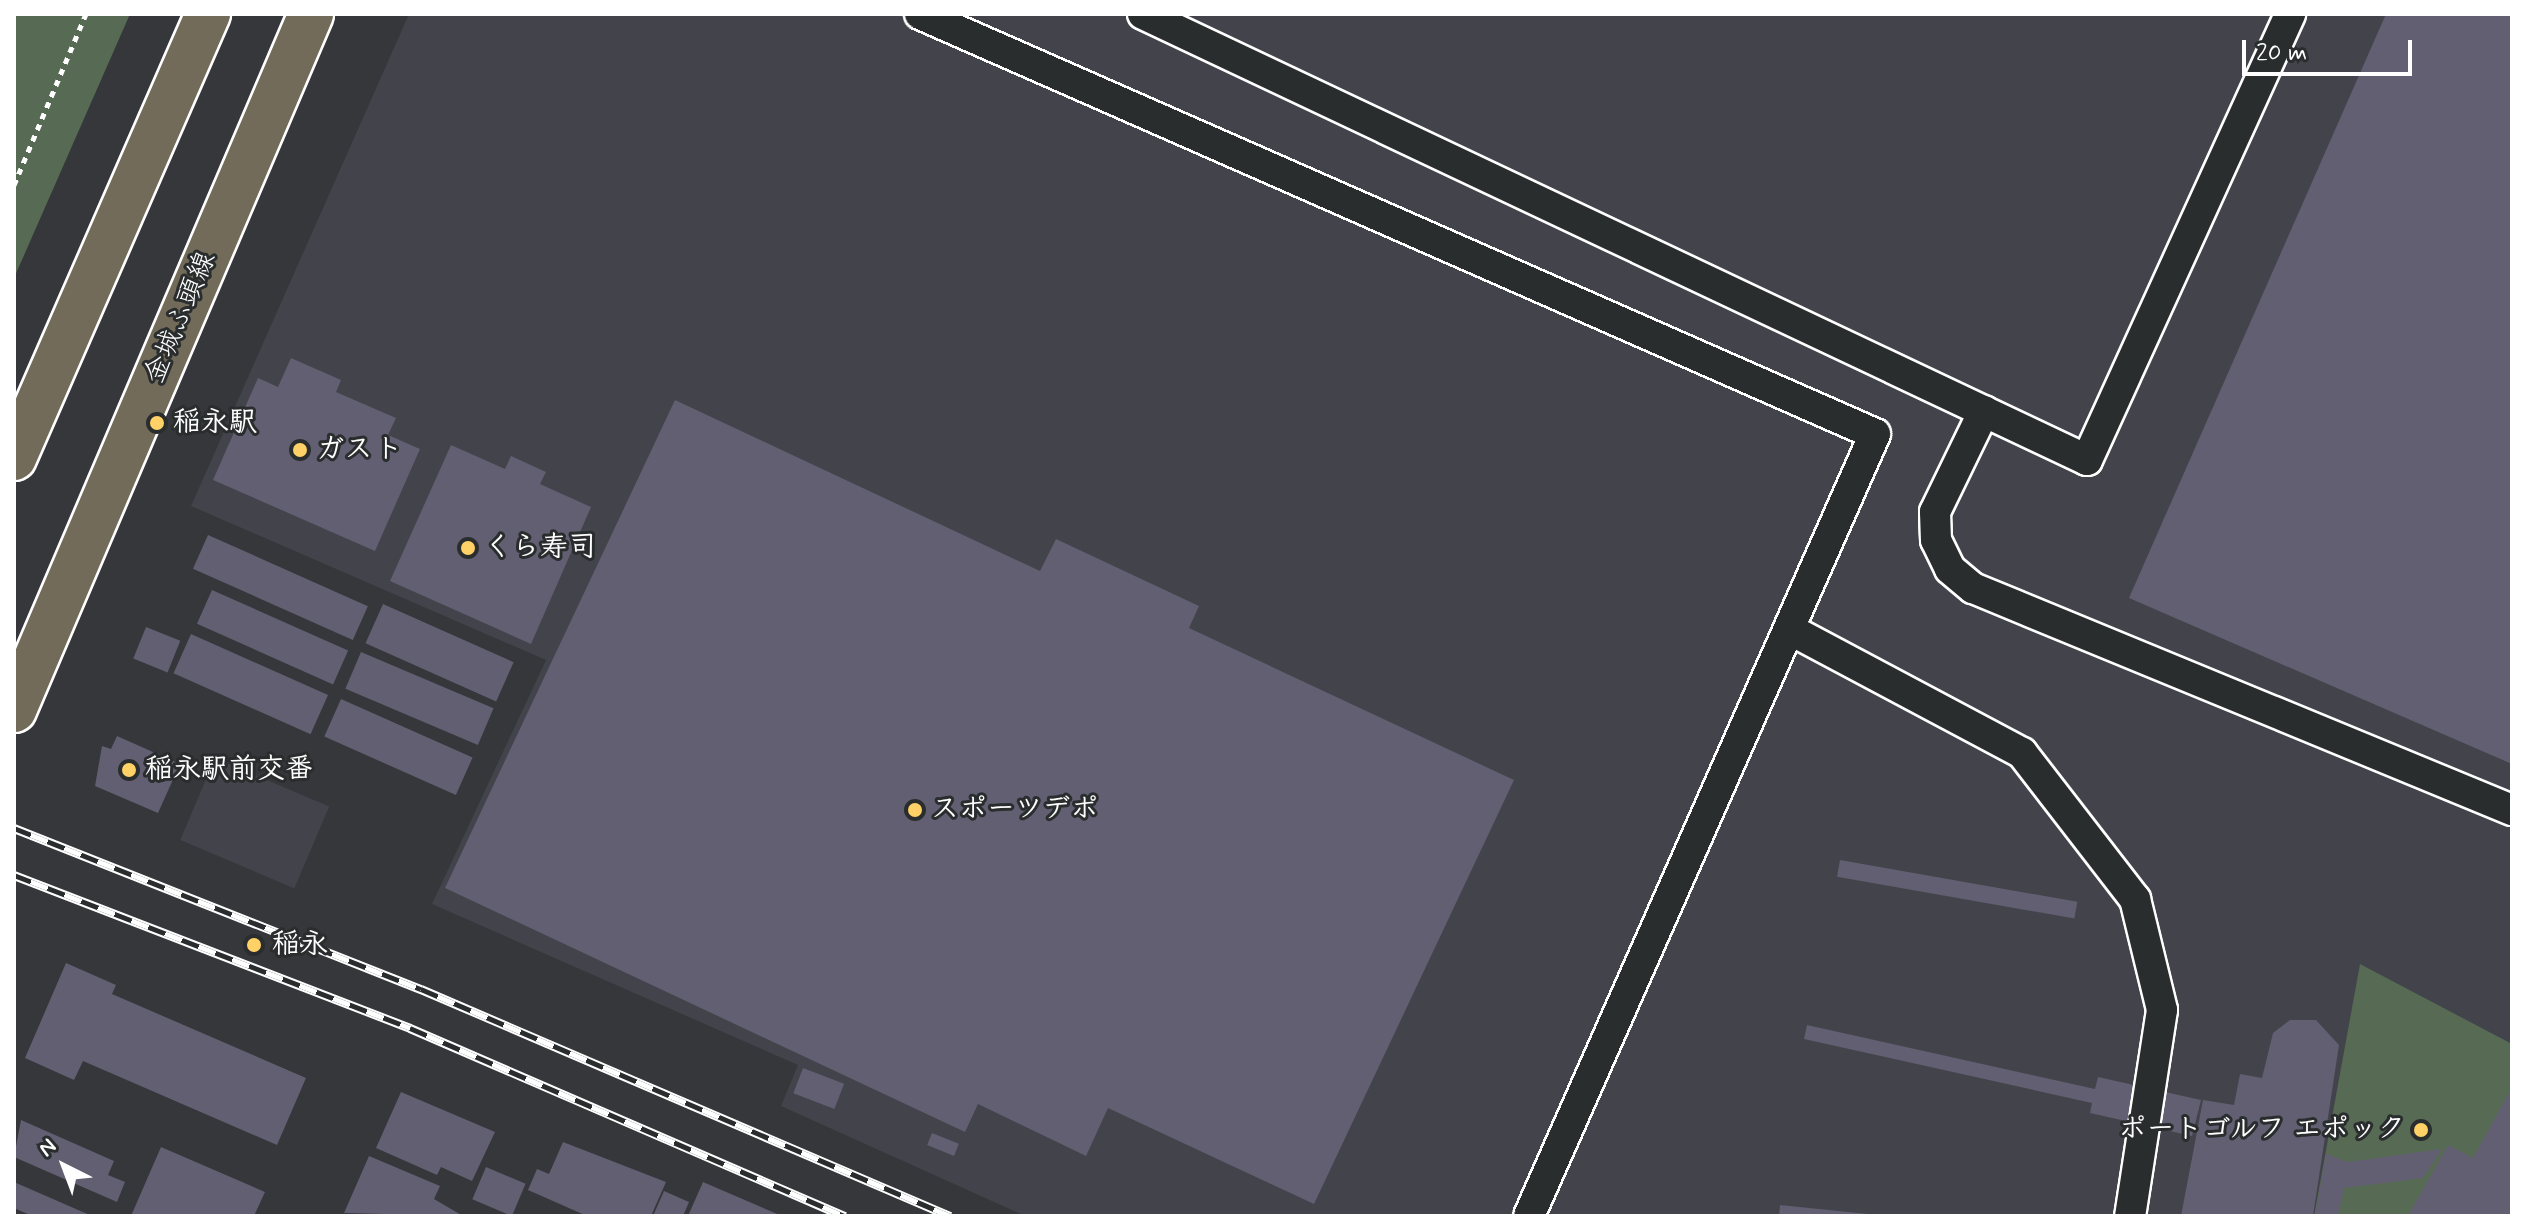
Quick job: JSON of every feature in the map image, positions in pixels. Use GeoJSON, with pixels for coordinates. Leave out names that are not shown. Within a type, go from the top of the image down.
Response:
{"type":"FeatureCollection","features":[{"type":"Feature","properties":{"kind":"main road"},"geometry":{"type":"LineString","coordinates":[[14,458],[208,14]]}},
{"type":"Feature","properties":{"kind":"main road","name":"金城ふ頭線"},"geometry":{"type":"LineString","coordinates":[[14,710],[311,14]]}},
{"type":"Feature","properties":{"kind":"lane"},"geometry":{"type":"LineString","coordinates":[[920,14],[1875,434],[1529,1216]]}},
{"type":"Feature","properties":{"kind":"lane"},"geometry":{"type":"LineString","coordinates":[[1143,14],[2087,460],[2290,14]]}},
{"type":"Feature","properties":{"kind":"lane"},"geometry":{"type":"LineString","coordinates":[[1984,411],[1935,512],[1946,559],[1973,588],[2512,810]]}},
{"type":"Feature","properties":{"kind":"lane"},"geometry":{"type":"LineString","coordinates":[[1789,629],[2022,753],[2135,899],[2162,1010],[2130,1216]]}},
{"type":"Feature","properties":{"kind":"path"},"geometry":{"type":"LineString","coordinates":[[14,185],[86,14]]}},
{"type":"Feature","properties":{"kind":"shaded area"},"geometry":{"type":"Polygon","coordinates":[[[409,14],[2512,14],[2512,1216],[1025,1216],[781,1106],[798,1065],[432,904],[546,660],[191,506],[409,14]]]}},
{"type":"Feature","properties":{"kind":"shaded area"},"geometry":{"type":"Polygon","coordinates":[[[215,758],[329,806],[294,888],[180,840],[215,758]]]}},
{"type":"Feature","properties":{"kind":"green space"},"geometry":{"type":"Polygon","coordinates":[[[14,14],[130,14],[14,278],[14,14]]]}},
{"type":"Feature","properties":{"kind":"green space","name":"ポートゴルフ エポック"},"geometry":{"type":"Polygon","coordinates":[[[2360,964],[2512,1044],[2512,1216],[2314,1216],[2360,964]]]}},
{"type":"Feature","properties":{"kind":"building"},"geometry":{"type":"Polygon","coordinates":[[[2386,14],[2512,14],[2512,764],[2129,598],[2386,14]]]}},
{"type":"Feature","properties":{"kind":"building"},"geometry":{"type":"Polygon","coordinates":[[[291,358],[341,380],[336,392],[396,418],[388,435],[420,449],[375,551],[213,480],[258,378],[278,387],[291,358]]]}},
{"type":"Feature","properties":{"kind":"building"},"geometry":{"type":"Polygon","coordinates":[[[675,400],[1040,571],[1056,539],[1199,606],[1189,628],[1514,780],[1314,1204],[1108,1108],[1086,1156],[978,1104],[965,1132],[445,888],[675,400]]]}},
{"type":"Feature","properties":{"kind":"building"},"geometry":{"type":"Polygon","coordinates":[[[451,445],[505,469],[511,456],[546,472],[540,484],[591,507],[531,644],[390,581],[451,445]]]}},
{"type":"Feature","properties":{"kind":"building"},"geometry":{"type":"Polygon","coordinates":[[[208,535],[368,606],[353,640],[193,569],[208,535]]]}},
{"type":"Feature","properties":{"kind":"building"},"geometry":{"type":"Polygon","coordinates":[[[212,590],[348,651],[333,684],[197,624],[212,590]]]}},
{"type":"Feature","properties":{"kind":"building"},"geometry":{"type":"Polygon","coordinates":[[[383,604],[514,662],[496,701],[366,643],[383,604]]]}},
{"type":"Feature","properties":{"kind":"building"},"geometry":{"type":"Polygon","coordinates":[[[146,627],[180,641],[168,672],[133,659],[146,627]]]}},
{"type":"Feature","properties":{"kind":"building"},"geometry":{"type":"Polygon","coordinates":[[[191,634],[328,695],[311,734],[174,673],[191,634]]]}},
{"type":"Feature","properties":{"kind":"building"},"geometry":{"type":"Polygon","coordinates":[[[361,652],[494,708],[478,745],[345,689],[361,652]]]}},
{"type":"Feature","properties":{"kind":"building"},"geometry":{"type":"Polygon","coordinates":[[[341,699],[473,758],[456,795],[324,736],[341,699]]]}},
{"type":"Feature","properties":{"kind":"building"},"geometry":{"type":"Polygon","coordinates":[[[117,736],[180,764],[158,813],[95,786],[102,746],[111,749],[117,736]]]}},
{"type":"Feature","properties":{"kind":"building"},"geometry":{"type":"Polygon","coordinates":[[[1840,860],[2077,902],[2074,919],[1837,877],[1840,860]]]}},
{"type":"Feature","properties":{"kind":"building"},"geometry":{"type":"Polygon","coordinates":[[[66,963],[116,985],[112,994],[306,1078],[277,1145],[83,1061],[74,1080],[25,1058],[66,963]]]}},
{"type":"Feature","properties":{"kind":"building"},"geometry":{"type":"Polygon","coordinates":[[[2290,1020],[2316,1020],[2339,1045],[2313,1216],[2181,1216],[2203,1100],[2234,1105],[2240,1074],[2262,1078],[2273,1033],[2290,1020]]]}},
{"type":"Feature","properties":{"kind":"building"},"geometry":{"type":"Polygon","coordinates":[[[1807,1025],[2095,1089],[2098,1077],[2201,1100],[2192,1136],[2090,1113],[2092,1103],[1804,1039],[1807,1025]]]}},
{"type":"Feature","properties":{"kind":"building"},"geometry":{"type":"Polygon","coordinates":[[[803,1068],[844,1084],[834,1109],[793,1093],[803,1068]]]}},
{"type":"Feature","properties":{"kind":"building"},"geometry":{"type":"Polygon","coordinates":[[[2512,1087],[2512,1216],[2408,1216],[2448,1145],[2473,1158],[2512,1087]]]}},
{"type":"Feature","properties":{"kind":"building"},"geometry":{"type":"Polygon","coordinates":[[[401,1092],[495,1132],[472,1181],[441,1167],[437,1175],[376,1148],[401,1092]]]}},
{"type":"Feature","properties":{"kind":"building"},"geometry":{"type":"Polygon","coordinates":[[[21,1120],[114,1161],[108,1175],[125,1182],[117,1202],[14,1157],[21,1120]]]}},
{"type":"Feature","properties":{"kind":"building"},"geometry":{"type":"Polygon","coordinates":[[[932,1133],[959,1144],[954,1156],[927,1145],[932,1133]]]}},
{"type":"Feature","properties":{"kind":"building"},"geometry":{"type":"Polygon","coordinates":[[[563,1142],[666,1182],[651,1216],[587,1216],[528,1190],[537,1169],[549,1174],[563,1142]]]}},
{"type":"Feature","properties":{"kind":"building"},"geometry":{"type":"Polygon","coordinates":[[[161,1147],[265,1192],[254,1216],[131,1216],[161,1147]]]}},
{"type":"Feature","properties":{"kind":"building"},"geometry":{"type":"Polygon","coordinates":[[[2442,1149],[2423,1178],[2344,1188],[2338,1216],[2315,1216],[2326,1154],[2348,1162],[2442,1149]]]}},
{"type":"Feature","properties":{"kind":"building"},"geometry":{"type":"Polygon","coordinates":[[[369,1156],[440,1186],[434,1199],[463,1216],[344,1213],[369,1156]]]}},
{"type":"Feature","properties":{"kind":"building"},"geometry":{"type":"Polygon","coordinates":[[[486,1167],[526,1184],[512,1216],[472,1199],[486,1167]]]}},
{"type":"Feature","properties":{"kind":"building"},"geometry":{"type":"Polygon","coordinates":[[[14,1182],[92,1216],[32,1216],[14,1208],[14,1182]]]}},
{"type":"Feature","properties":{"kind":"building"},"geometry":{"type":"Polygon","coordinates":[[[703,1182],[782,1216],[688,1216],[703,1182]]]}},
{"type":"Feature","properties":{"kind":"building"},"geometry":{"type":"Polygon","coordinates":[[[664,1191],[689,1202],[683,1216],[653,1216],[664,1191]]]}},
{"type":"Feature","properties":{"kind":"building"},"geometry":{"type":"Polygon","coordinates":[[[1780,1205],[1868,1214],[1868,1216],[1779,1216],[1780,1205]]]}},
{"type":"Feature","properties":{"kind":"railway"},"geometry":{"type":"LineString","coordinates":[[14,828],[421,989],[950,1216]]}},
{"type":"Feature","properties":{"kind":"railway"},"geometry":{"type":"LineString","coordinates":[[14,875],[410,1028],[845,1216]]}},
{"type":"Feature","properties":{"kind":"place","name":"稲永駅"},"geometry":{"type":"Point","coordinates":[157,423]}},
{"type":"Feature","properties":{"kind":"place","name":"ガスト"},"geometry":{"type":"Point","coordinates":[300,450]}},
{"type":"Feature","properties":{"kind":"place","name":"くら寿司"},"geometry":{"type":"Point","coordinates":[468,548]}},
{"type":"Feature","properties":{"kind":"place","name":"稲永駅前交番"},"geometry":{"type":"Point","coordinates":[129,770]}},
{"type":"Feature","properties":{"kind":"place","name":"スポーツデポ"},"geometry":{"type":"Point","coordinates":[915,810]}},
{"type":"Feature","properties":{"kind":"place","name":"稲永"},"geometry":{"type":"Point","coordinates":[254,945]}},
{"type":"Feature","properties":{"kind":"place","name":"ポートゴルフ エポック"},"geometry":{"type":"Point","coordinates":[2421,1130]}}]}
